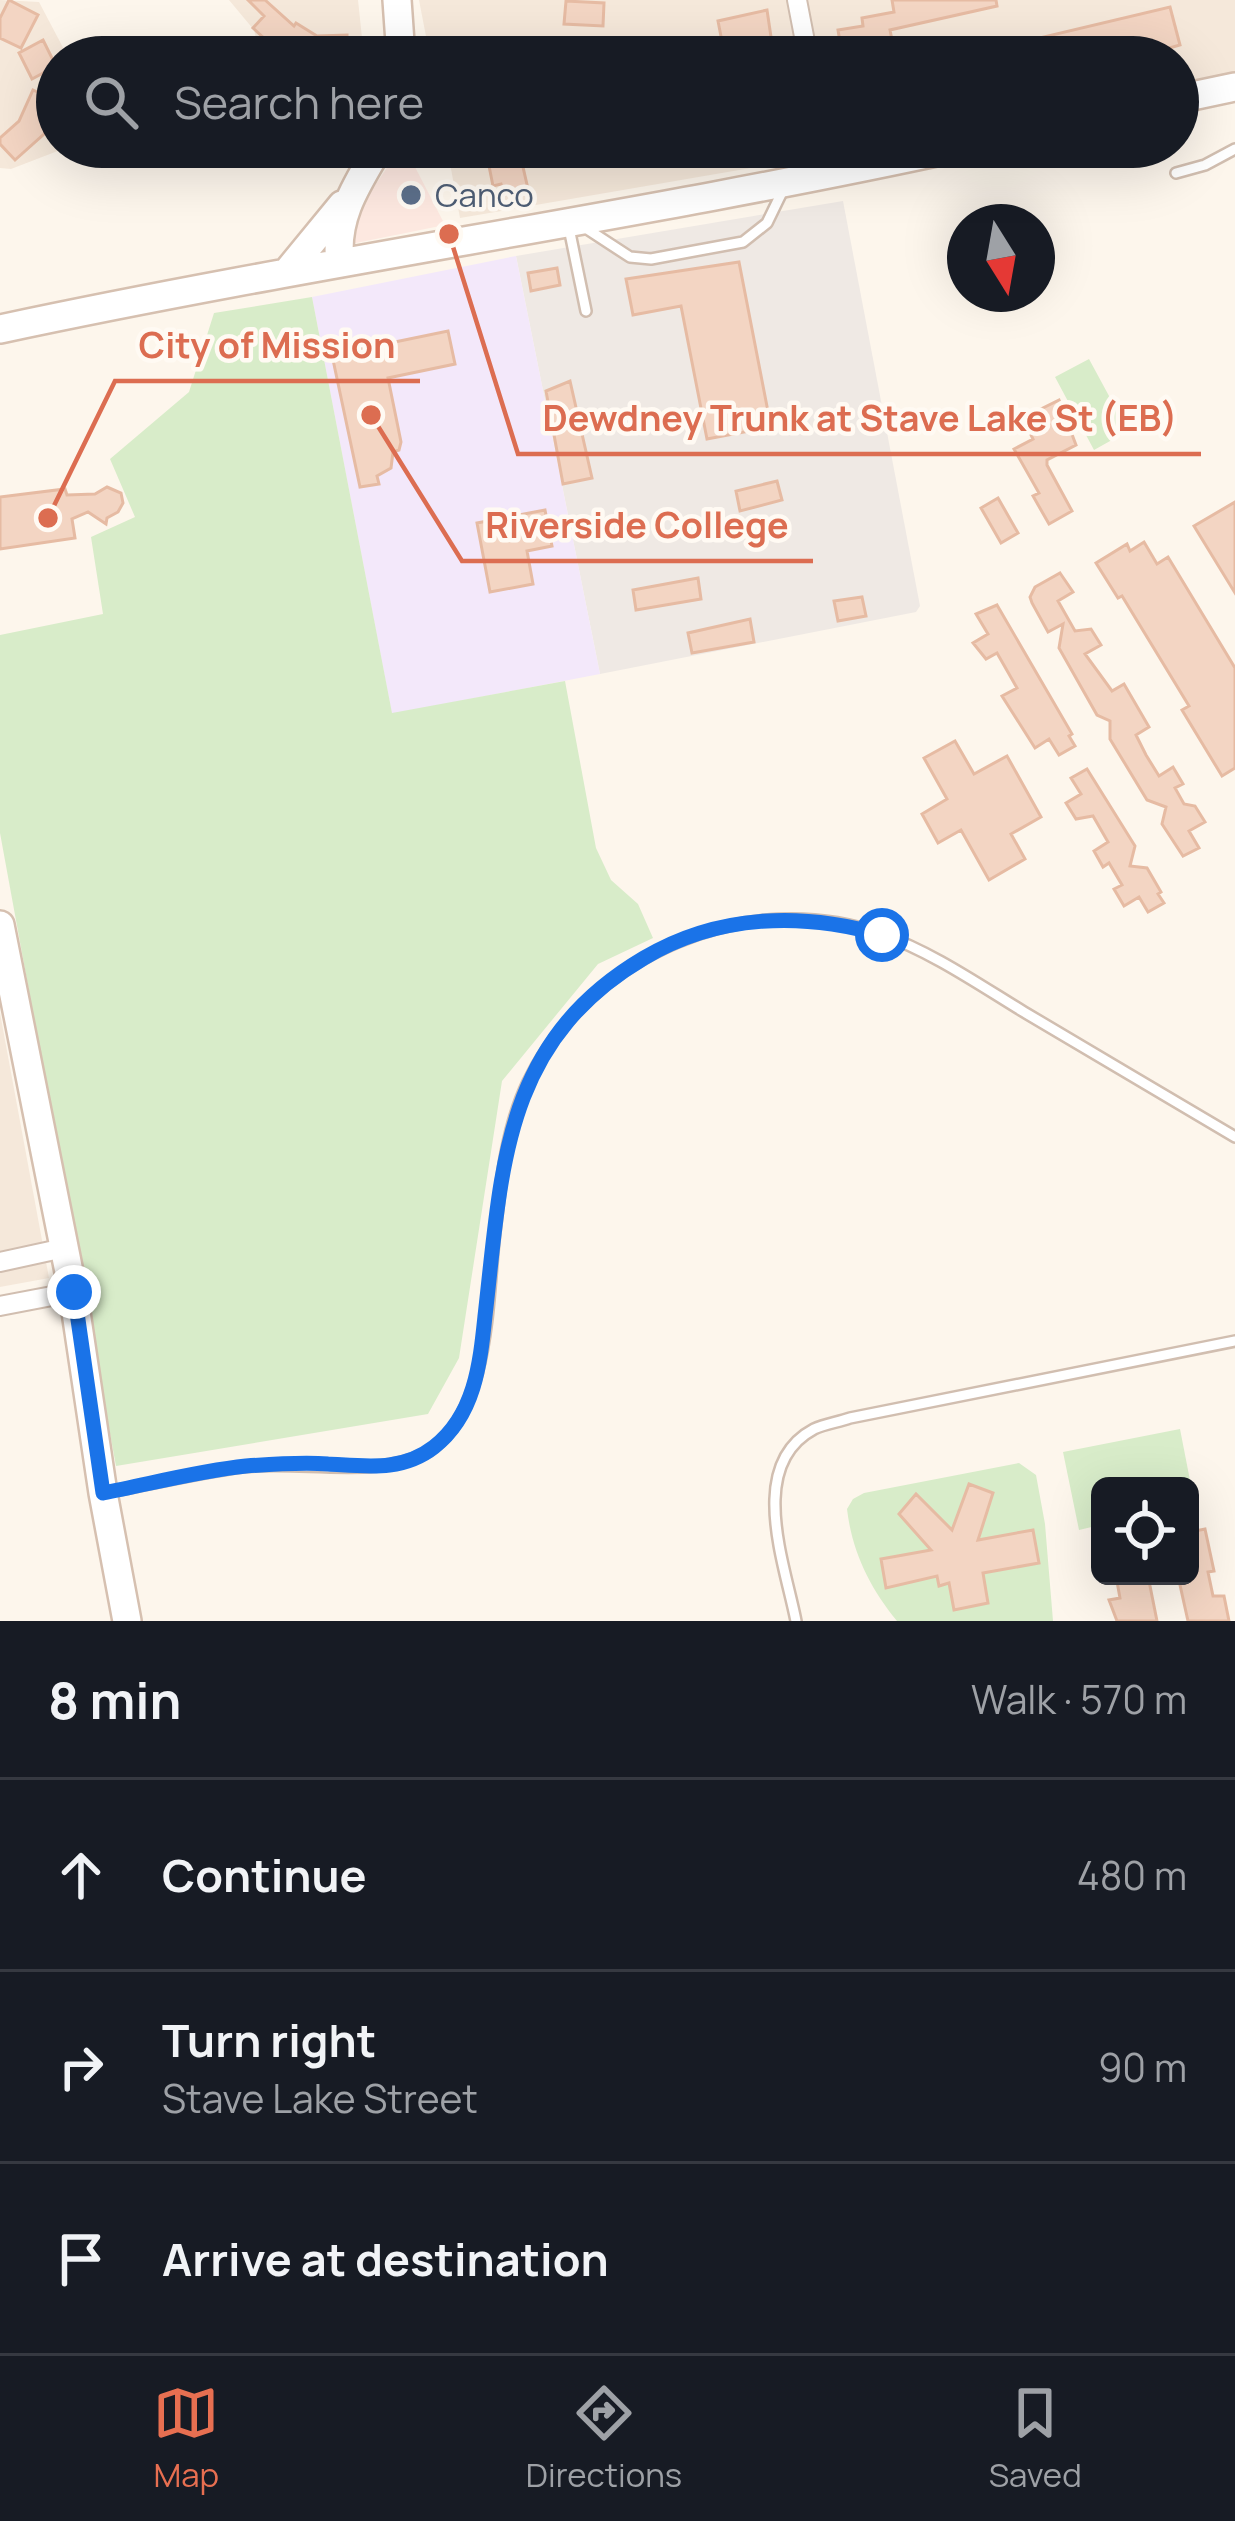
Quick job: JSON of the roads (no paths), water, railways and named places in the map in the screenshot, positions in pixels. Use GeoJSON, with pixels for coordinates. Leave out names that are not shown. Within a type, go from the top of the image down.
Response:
{"type":"FeatureCollection","features":[{"type":"Feature","properties":{"kind":"main road"},"geometry":{"type":"LineString","coordinates":[[397,0],[400,36]]}},
{"type":"Feature","properties":{"kind":"main road"},"geometry":{"type":"LineString","coordinates":[[1199,95],[1235,87]]}},
{"type":"Feature","properties":{"kind":"main road"},"geometry":{"type":"LineString","coordinates":[[287,272],[349,197],[366,168]]}},
{"type":"Feature","properties":{"kind":"main road"},"geometry":{"type":"LineString","coordinates":[[0,328],[786,184],[815,168]]}},
{"type":"Feature","properties":{"kind":"main road"},"geometry":{"type":"LineString","coordinates":[[340,263],[337,240],[349,197]]}},
{"type":"Feature","properties":{"kind":"main road"},"geometry":{"type":"LineString","coordinates":[[0,925],[74,1292],[127,1621]]}},
{"type":"Feature","properties":{"kind":"street"},"geometry":{"type":"LineString","coordinates":[[797,0],[804,36]]}},
{"type":"Feature","properties":{"kind":"street"},"geometry":{"type":"LineString","coordinates":[[0,1262],[64,1248]]}},
{"type":"Feature","properties":{"kind":"street"},"geometry":{"type":"LineString","coordinates":[[0,1306],[74,1292]]}},
{"type":"Feature","properties":{"kind":"lane"},"geometry":{"type":"LineString","coordinates":[[1199,167],[1235,149]]}},
{"type":"Feature","properties":{"kind":"lane"},"geometry":{"type":"LineString","coordinates":[[1177,173],[1194,168]]}},
{"type":"Feature","properties":{"kind":"lane"},"geometry":{"type":"LineString","coordinates":[[572,222],[613,249],[651,260],[743,242],[767,223],[786,184]]}},
{"type":"Feature","properties":{"kind":"lane"},"geometry":{"type":"LineString","coordinates":[[572,222],[586,311]]}},
{"type":"Feature","properties":{"kind":"lane"},"geometry":{"type":"LineString","coordinates":[[103,1493],[242,1467],[389,1466],[429,1451],[444,1438],[467,1405],[479,1367],[501,1178],[516,1110],[529,1080],[583,1003],[631,966],[686,938],[749,921],[781,919],[814,919],[882,935],[941,962],[1235,1137]]}},
{"type":"Feature","properties":{"kind":"lane"},"geometry":{"type":"LineString","coordinates":[[796,1621],[774,1511],[778,1466],[811,1430],[850,1418],[1235,1341]]}},
{"type":"Feature","properties":{"kind":"place","name":"Canco"},"geometry":{"type":"Point","coordinates":[411,195]}},
{"type":"Feature","properties":{"kind":"place","name":"Dewdney Trunk at Stave Lake St (EB)"},"geometry":{"type":"Point","coordinates":[449,234]}},
{"type":"Feature","properties":{"kind":"place","name":"Riverside College"},"geometry":{"type":"Point","coordinates":[371,415]}},
{"type":"Feature","properties":{"kind":"place","name":"City of Mission"},"geometry":{"type":"Point","coordinates":[48,518]}}]}
